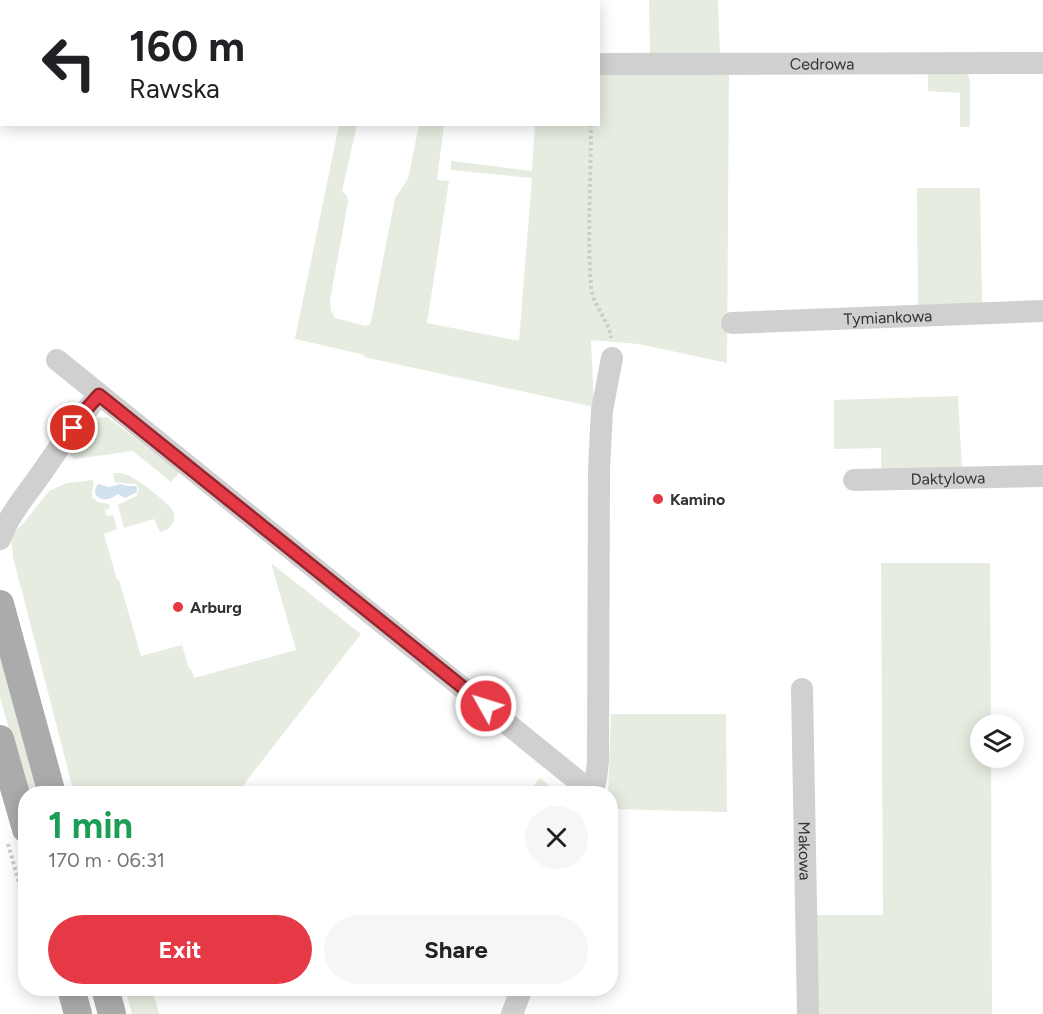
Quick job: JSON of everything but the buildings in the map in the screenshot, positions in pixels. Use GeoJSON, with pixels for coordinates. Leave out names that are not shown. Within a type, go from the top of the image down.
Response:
{"type":"FeatureCollection","features":[{"type":"Feature","properties":{"kind":"main road"},"geometry":{"type":"LineString","coordinates":[[0,604],[50,786]]}},
{"type":"Feature","properties":{"kind":"main road"},"geometry":{"type":"LineString","coordinates":[[0,739],[16,832]]}},
{"type":"Feature","properties":{"kind":"main road"},"geometry":{"type":"LineString","coordinates":[[73,996],[78,1014]]}},
{"type":"Feature","properties":{"kind":"main road"},"geometry":{"type":"LineString","coordinates":[[107,996],[112,1014]]}},
{"type":"Feature","properties":{"kind":"street","name":"Cedrowa"},"geometry":{"type":"LineString","coordinates":[[600,64],[1043,63]]}},
{"type":"Feature","properties":{"kind":"street","name":"Tymiankowa"},"geometry":{"type":"LineString","coordinates":[[732,323],[1043,311]]}},
{"type":"Feature","properties":{"kind":"street"},"geometry":{"type":"LineString","coordinates":[[594,786],[598,761],[598,537],[602,410],[612,358]]}},
{"type":"Feature","properties":{"kind":"street"},"geometry":{"type":"LineString","coordinates":[[57,360],[583,786]]}},
{"type":"Feature","properties":{"kind":"street"},"geometry":{"type":"LineString","coordinates":[[0,539],[9,505],[99,395]]}},
{"type":"Feature","properties":{"kind":"street","name":"Daktylowa"},"geometry":{"type":"LineString","coordinates":[[854,480],[1043,476]]}},
{"type":"Feature","properties":{"kind":"street","name":"Makowa"},"geometry":{"type":"LineString","coordinates":[[802,689],[808,1014]]}},
{"type":"Feature","properties":{"kind":"street"},"geometry":{"type":"LineString","coordinates":[[512,1014],[519,996]]}},
{"type":"Feature","properties":{"kind":"path"},"geometry":{"type":"LineString","coordinates":[[591,126],[591,288],[593,298],[611,335],[612,358]]}},
{"type":"Feature","properties":{"kind":"path"},"geometry":{"type":"LineString","coordinates":[[16,832],[18,847]]}},
{"type":"Feature","properties":{"kind":"shaded area"},"geometry":{"type":"Polygon","coordinates":[[[649,0],[718,0],[720,54],[650,53],[649,0]]]}},
{"type":"Feature","properties":{"kind":"shaded area"},"geometry":{"type":"Polygon","coordinates":[[[928,68],[962,69],[969,77],[970,127],[960,127],[960,93],[928,91],[928,68]]]}},
{"type":"Feature","properties":{"kind":"shaded area"},"geometry":{"type":"Polygon","coordinates":[[[600,72],[729,72],[727,363],[639,344],[591,340],[594,407],[364,357],[365,355],[295,339],[339,126],[357,126],[342,191],[347,196],[348,202],[330,300],[331,310],[335,318],[365,326],[371,322],[395,198],[408,179],[419,126],[444,126],[437,180],[449,181],[427,323],[519,341],[532,178],[451,170],[451,161],[532,171],[535,126],[600,126],[600,72]]]}},
{"type":"Feature","properties":{"kind":"shaded area"},"geometry":{"type":"Polygon","coordinates":[[[917,188],[980,188],[982,305],[918,308],[917,188]]]}},
{"type":"Feature","properties":{"kind":"shaded area"},"geometry":{"type":"Polygon","coordinates":[[[958,396],[962,470],[881,472],[881,448],[834,449],[834,400],[958,396]]]}},
{"type":"Feature","properties":{"kind":"shaded area"},"geometry":{"type":"Polygon","coordinates":[[[107,417],[180,472],[171,482],[133,451],[75,459],[70,456],[72,449],[97,418],[107,417]]]}},
{"type":"Feature","properties":{"kind":"shaded area"},"geometry":{"type":"Polygon","coordinates":[[[113,473],[131,477],[166,503],[173,511],[172,525],[160,532],[154,519],[124,528],[118,505],[136,496],[139,490],[136,484],[115,483],[113,473]]]}},
{"type":"Feature","properties":{"kind":"shaded area"},"geometry":{"type":"Polygon","coordinates":[[[93,480],[92,497],[98,502],[109,504],[110,508],[105,510],[107,516],[113,515],[117,529],[104,534],[141,656],[182,645],[194,678],[296,650],[271,563],[361,634],[242,786],[72,786],[13,557],[11,537],[49,491],[67,483],[93,480]]]}},
{"type":"Feature","properties":{"kind":"shaded area"},"geometry":{"type":"Polygon","coordinates":[[[881,563],[990,563],[991,714],[970,714],[970,768],[991,768],[992,1014],[815,1014],[813,915],[883,915],[881,563]]]}},
{"type":"Feature","properties":{"kind":"shaded area"},"geometry":{"type":"Polygon","coordinates":[[[0,657],[36,786],[25,786],[0,697],[0,657]]]}},
{"type":"Feature","properties":{"kind":"shaded area"},"geometry":{"type":"Polygon","coordinates":[[[611,714],[726,714],[727,812],[618,809],[618,786],[608,786],[611,714]]]}},
{"type":"Feature","properties":{"kind":"shaded area"},"geometry":{"type":"Polygon","coordinates":[[[540,778],[550,786],[533,786],[540,778]]]}},
{"type":"Feature","properties":{"kind":"shaded area"},"geometry":{"type":"Polygon","coordinates":[[[127,996],[154,996],[159,1014],[132,1014],[127,996]]]}},
{"type":"Feature","properties":{"kind":"water"},"geometry":{"type":"Polygon","coordinates":[[[98,484],[109,487],[120,484],[136,486],[137,492],[125,498],[118,494],[112,498],[101,499],[95,493],[98,484]]]}},
{"type":"Feature","properties":{"kind":"place","name":"Kamino"},"geometry":{"type":"Point","coordinates":[658,499]}},
{"type":"Feature","properties":{"kind":"place","name":"Arburg"},"geometry":{"type":"Point","coordinates":[178,607]}},
{"type":"Feature","properties":{"kind":"route"},"geometry":{"type":"LineString","coordinates":[[73,428],[99,395],[486,706]]}}]}
